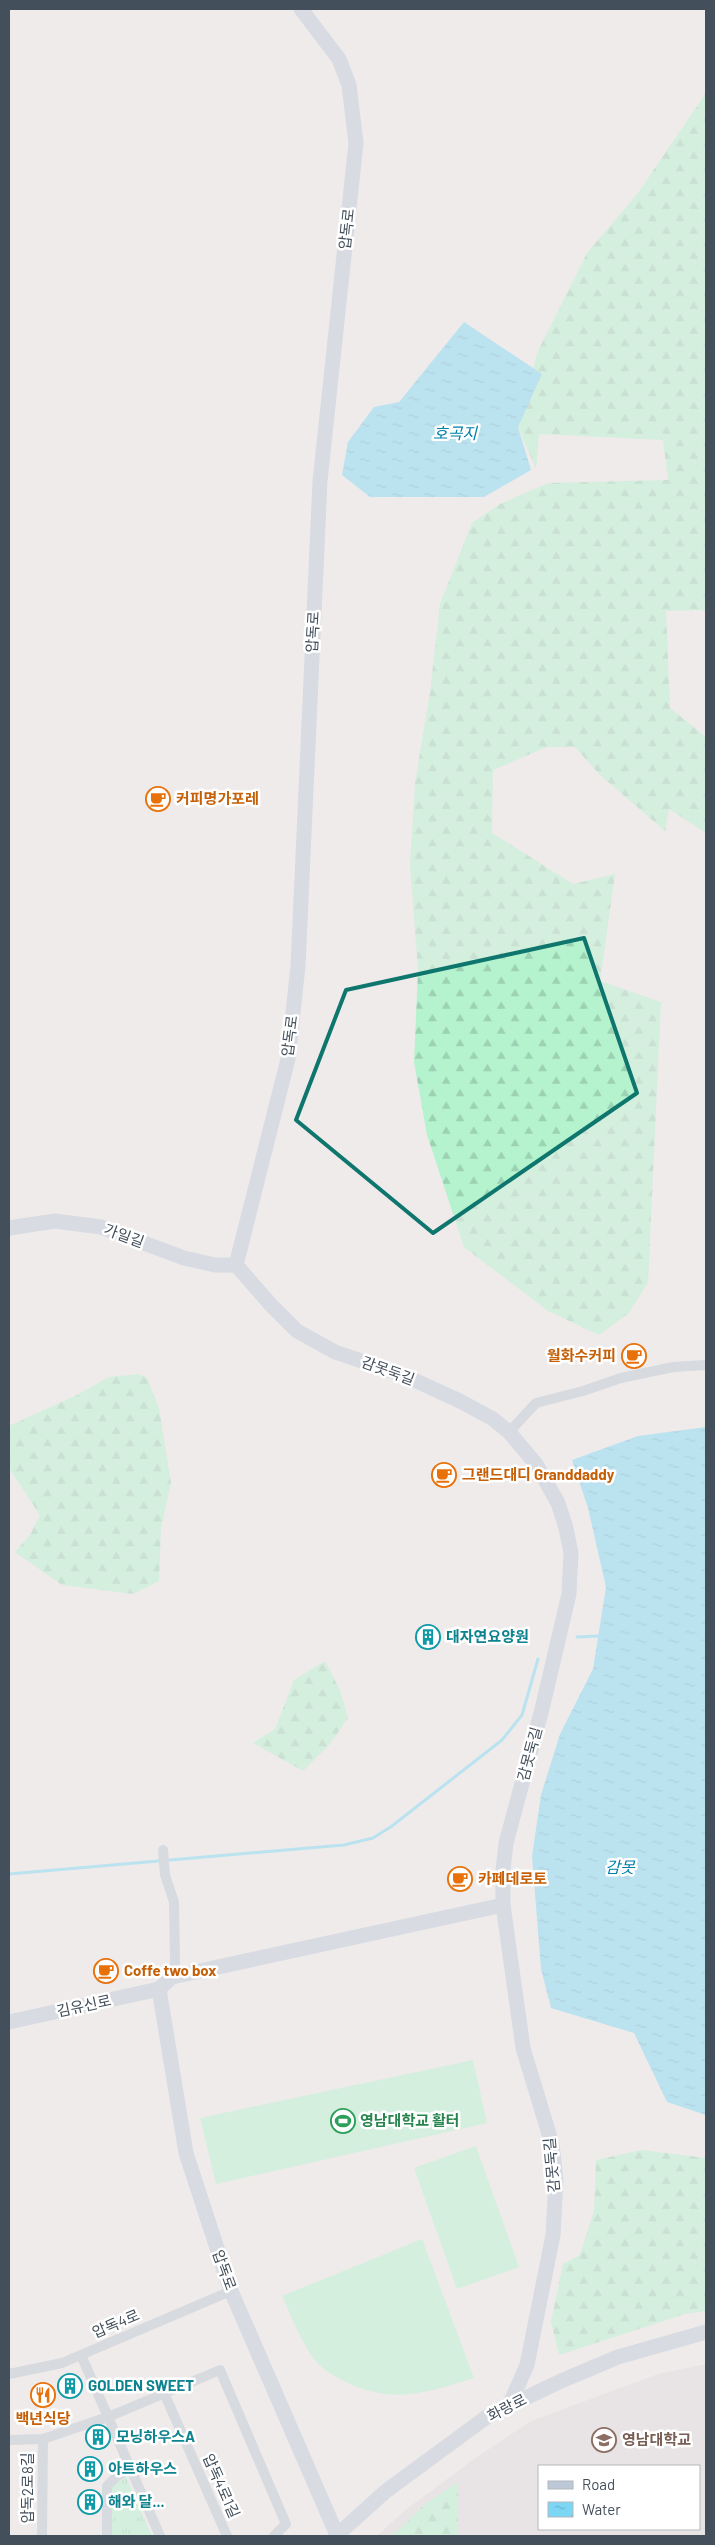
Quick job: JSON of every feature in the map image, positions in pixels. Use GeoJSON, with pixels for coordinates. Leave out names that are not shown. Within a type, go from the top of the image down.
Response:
{"type":"FeatureCollection","features":[{"type":"Feature","properties":{"kind":"street","name":"압독로"},"geometry":{"type":"LineString","coordinates":[[236,1265],[288,1059],[298,966],[320,481],[356,143],[349,85],[338,59],[301,9]]}},
{"type":"Feature","properties":{"kind":"street","name":"가일길"},"geometry":{"type":"LineString","coordinates":[[9,1228],[55,1221],[101,1227],[184,1258],[215,1266],[236,1265]]}},
{"type":"Feature","properties":{"kind":"street","name":"감못둑길"},"geometry":{"type":"LineString","coordinates":[[236,1265],[297,1331],[335,1352],[403,1375],[460,1401],[493,1419],[509,1432],[536,1464],[558,1503],[566,1528],[571,1553],[568,1594],[560,1634],[506,1843],[503,1905],[523,2048],[552,2144],[556,2180],[553,2235],[527,2363],[508,2408]]}},
{"type":"Feature","properties":{"kind":"street"},"geometry":{"type":"LineString","coordinates":[[509,1432],[536,1403],[584,1391],[621,1378],[673,1367],[706,1365]]}},
{"type":"Feature","properties":{"kind":"street"},"geometry":{"type":"LineString","coordinates":[[160,1989],[172,1976],[175,1963],[174,1902],[165,1867],[163,1850]]}},
{"type":"Feature","properties":{"kind":"street"},"geometry":{"type":"LineString","coordinates":[[172,1976],[503,1905]]}},
{"type":"Feature","properties":{"kind":"street","name":"압독로"},"geometry":{"type":"LineString","coordinates":[[160,1989],[186,2153],[231,2291],[337,2536]]}},
{"type":"Feature","properties":{"kind":"street","name":"김유신로"},"geometry":{"type":"LineString","coordinates":[[9,2022],[160,1989]]}},
{"type":"Feature","properties":{"kind":"street","name":"압독4로"},"geometry":{"type":"LineString","coordinates":[[9,2374],[62,2363],[231,2291]]}},
{"type":"Feature","properties":{"kind":"street","name":"화랑로"},"geometry":{"type":"LineString","coordinates":[[337,2536],[386,2491],[488,2416],[561,2381],[618,2357],[706,2332]]}},
{"type":"Feature","properties":{"kind":"street"},"geometry":{"type":"LineString","coordinates":[[81,2355],[160,2536]]}},
{"type":"Feature","properties":{"kind":"street"},"geometry":{"type":"LineString","coordinates":[[9,2440],[42,2439],[108,2418],[220,2370],[286,2524],[274,2536]]}},
{"type":"Feature","properties":{"kind":"street","name":"압독4로1길"},"geometry":{"type":"LineString","coordinates":[[164,2393],[227,2536]]}},
{"type":"Feature","properties":{"kind":"street","name":"압독2로8길"},"geometry":{"type":"LineString","coordinates":[[42,2439],[42,2536]]}},
{"type":"Feature","properties":{"kind":"street"},"geometry":{"type":"LineString","coordinates":[[107,2536],[107,2486],[116,2477],[130,2468]]}},
{"type":"Feature","properties":{"kind":"highlighted area"},"geometry":{"type":"Polygon","coordinates":[[[584,938],[637,1093],[433,1233],[296,1120],[346,990],[584,938]]]}},
{"type":"Feature","properties":{"kind":"shaded area","name":"영남대학교"},"geometry":{"type":"Polygon","coordinates":[[[706,2364],[706,2536],[377,2536],[404,2511],[474,2459],[531,2421],[658,2374],[706,2364]]]}},
{"type":"Feature","properties":{"kind":"green space"},"geometry":{"type":"Polygon","coordinates":[[[706,93],[706,610],[666,611],[670,708],[706,737],[706,833],[669,809],[665,831],[600,775],[575,747],[547,747],[493,770],[492,833],[573,884],[615,874],[600,981],[661,1002],[648,1282],[629,1313],[599,1335],[548,1311],[464,1247],[427,1135],[414,1062],[418,970],[410,865],[415,783],[430,692],[440,604],[472,523],[500,504],[548,483],[668,480],[663,440],[539,434],[536,469],[518,427],[537,353],[587,253],[638,193],[706,93]]]}},
{"type":"Feature","properties":{"kind":"green space"},"geometry":{"type":"Polygon","coordinates":[[[139,1374],[147,1378],[159,1408],[171,1483],[161,1528],[159,1581],[133,1594],[62,1585],[15,1552],[30,1535],[40,1515],[9,1468],[9,1426],[77,1395],[109,1377],[139,1374]]]}},
{"type":"Feature","properties":{"kind":"green space"},"geometry":{"type":"Polygon","coordinates":[[[325,1661],[340,1690],[348,1718],[329,1745],[303,1771],[253,1743],[275,1729],[294,1680],[325,1661]]]}},
{"type":"Feature","properties":{"kind":"green space","name":"영남대학교 활터"},"geometry":{"type":"Polygon","coordinates":[[[473,2060],[487,2123],[216,2184],[200,2118],[473,2060]]]}},
{"type":"Feature","properties":{"kind":"green space"},"geometry":{"type":"Polygon","coordinates":[[[476,2146],[519,2267],[457,2289],[414,2168],[476,2146]]]}},
{"type":"Feature","properties":{"kind":"green space"},"geometry":{"type":"Polygon","coordinates":[[[642,2150],[706,2158],[706,2311],[685,2314],[559,2355],[551,2322],[563,2264],[580,2255],[594,2211],[596,2160],[642,2150]]]}},
{"type":"Feature","properties":{"kind":"green space"},"geometry":{"type":"Polygon","coordinates":[[[422,2239],[474,2378],[424,2392],[393,2395],[377,2393],[339,2379],[314,2359],[299,2333],[282,2296],[422,2239]]]}},
{"type":"Feature","properties":{"kind":"green space"},"geometry":{"type":"Polygon","coordinates":[[[126,2477],[152,2536],[111,2536],[112,2486],[126,2477]]]}},
{"type":"Feature","properties":{"kind":"green space"},"geometry":{"type":"Polygon","coordinates":[[[458,2482],[458,2536],[392,2536],[425,2504],[458,2482]]]}},
{"type":"Feature","properties":{"kind":"water","name":"호곡지"},"geometry":{"type":"Polygon","coordinates":[[[464,322],[542,374],[518,427],[531,470],[484,497],[370,497],[342,475],[348,442],[374,407],[399,402],[464,322]]]}},
{"type":"Feature","properties":{"kind":"water","name":"감못"},"geometry":{"type":"Polygon","coordinates":[[[706,1427],[706,2115],[667,2102],[634,2033],[551,2008],[541,1969],[532,1856],[541,1795],[560,1734],[593,1669],[606,1587],[588,1508],[572,1460],[638,1436],[706,1427]]]}},
{"type":"Feature","properties":{"kind":"waterway"},"geometry":{"type":"LineString","coordinates":[[577,1637],[598,1636]]}},
{"type":"Feature","properties":{"kind":"waterway"},"geometry":{"type":"LineString","coordinates":[[9,1874],[344,1845],[373,1838],[392,1826],[502,1740],[522,1715],[538,1659]]}},
{"type":"Feature","properties":{"kind":"place","name":"커피명가포레"},"geometry":{"type":"Point","coordinates":[158,799]}},
{"type":"Feature","properties":{"kind":"place","name":"월화수커피"},"geometry":{"type":"Point","coordinates":[634,1356]}},
{"type":"Feature","properties":{"kind":"place","name":"그랜드대디 Granddaddy"},"geometry":{"type":"Point","coordinates":[444,1475]}},
{"type":"Feature","properties":{"kind":"place","name":"대자연요양원"},"geometry":{"type":"Point","coordinates":[428,1637]}},
{"type":"Feature","properties":{"kind":"place","name":"카페데로토"},"geometry":{"type":"Point","coordinates":[460,1879]}},
{"type":"Feature","properties":{"kind":"place","name":"Coffe two box"},"geometry":{"type":"Point","coordinates":[106,1971]}},
{"type":"Feature","properties":{"kind":"place","name":"영남대학교 활터"},"geometry":{"type":"Point","coordinates":[343,2121]}},
{"type":"Feature","properties":{"kind":"place","name":"GOLDEN SWEET"},"geometry":{"type":"Point","coordinates":[70,2386]}},
{"type":"Feature","properties":{"kind":"place","name":"백년식당"},"geometry":{"type":"Point","coordinates":[43,2395]}},
{"type":"Feature","properties":{"kind":"place","name":"모닝하우스A"},"geometry":{"type":"Point","coordinates":[98,2437]}},
{"type":"Feature","properties":{"kind":"place","name":"영남대학교"},"geometry":{"type":"Point","coordinates":[604,2440]}},
{"type":"Feature","properties":{"kind":"place","name":"아트하우스"},"geometry":{"type":"Point","coordinates":[90,2469]}},
{"type":"Feature","properties":{"kind":"place","name":"해와 달..."},"geometry":{"type":"Point","coordinates":[90,2502]}}]}
